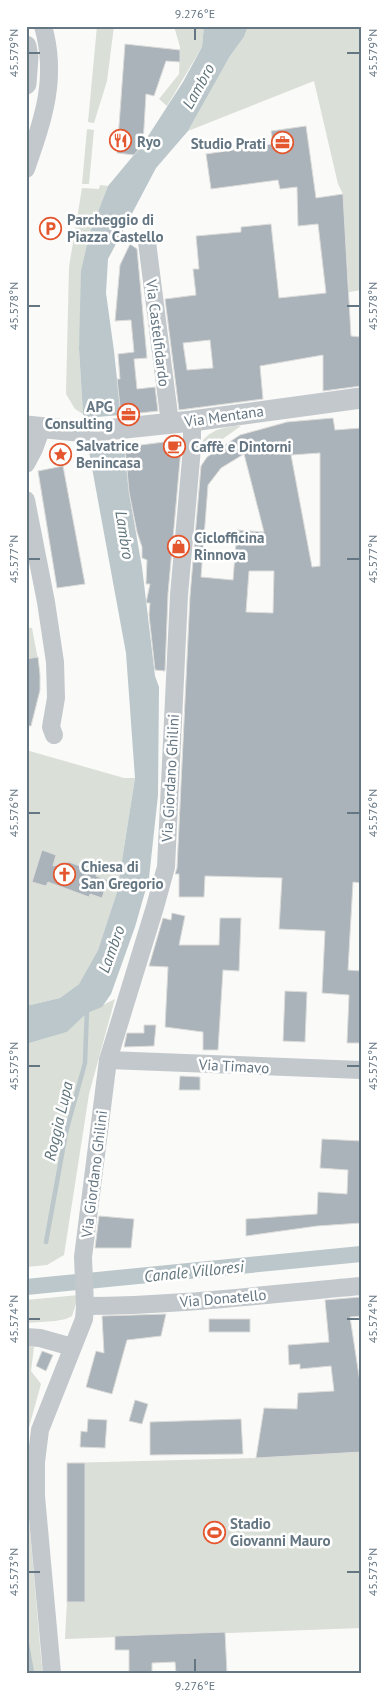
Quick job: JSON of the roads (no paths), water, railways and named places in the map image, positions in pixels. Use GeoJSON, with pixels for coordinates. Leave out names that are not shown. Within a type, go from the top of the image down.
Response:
{"type":"FeatureCollection","features":[{"type":"Feature","properties":{"kind":"street"},"geometry":{"type":"LineString","coordinates":[[26,169],[49,89],[50,66],[48,44],[43,26]]}},
{"type":"Feature","properties":{"kind":"street"},"geometry":{"type":"LineString","coordinates":[[26,46],[26,84]]}},
{"type":"Feature","properties":{"kind":"street","name":"Via Castelfidardo"},"geometry":{"type":"LineString","coordinates":[[147,242],[170,423]]}},
{"type":"Feature","properties":{"kind":"street","name":"Via Mentana"},"geometry":{"type":"LineString","coordinates":[[32,422],[67,431],[87,432],[192,421],[361,398]]}},
{"type":"Feature","properties":{"kind":"street","name":"Via Giordano Ghilini"},"geometry":{"type":"LineString","coordinates":[[52,1673],[36,1496],[36,1462],[40,1430],[84,1319],[83,1267],[108,1060],[166,867],[179,595],[192,448],[192,421]]}},
{"type":"Feature","properties":{"kind":"street"},"geometry":{"type":"LineString","coordinates":[[26,464],[34,449],[32,422]]}},
{"type":"Feature","properties":{"kind":"street"},"geometry":{"type":"LineString","coordinates":[[26,500],[46,602],[55,662],[56,698],[51,727],[54,735]]}},
{"type":"Feature","properties":{"kind":"street","name":"Via Timavo"},"geometry":{"type":"LineString","coordinates":[[108,1060],[361,1070]]}},
{"type":"Feature","properties":{"kind":"street","name":"Via Donatello"},"geometry":{"type":"LineString","coordinates":[[85,1298],[109,1306],[361,1286]]}},
{"type":"Feature","properties":{"kind":"street"},"geometry":{"type":"LineString","coordinates":[[26,1337],[40,1338],[72,1348]]}},
{"type":"Feature","properties":{"kind":"water","name":"Lambro"},"geometry":{"type":"Polygon","coordinates":[[[204,26],[248,26],[244,37],[230,56],[188,131],[156,168],[108,259],[106,293],[129,493],[142,567],[155,676],[159,687],[158,795],[149,878],[135,927],[111,994],[102,1007],[87,1013],[67,1032],[26,1044],[26,1006],[60,998],[79,984],[98,950],[117,892],[135,778],[126,653],[83,414],[79,349],[81,271],[90,232],[108,186],[143,144],[183,82],[202,47],[204,26]]]}},
{"type":"Feature","properties":{"kind":"waterway","name":"Roggia Lupa"},"geometry":{"type":"LineString","coordinates":[[46,1242],[66,1132],[85,1063],[87,1009]]}},
{"type":"Feature","properties":{"kind":"waterway","name":"Canale Villoresi"},"geometry":{"type":"LineString","coordinates":[[26,1287],[361,1254]]}},
{"type":"Feature","properties":{"kind":"waterway","name":"Roggia Lupa"},"geometry":{"type":"LineString","coordinates":[[26,1639],[32,1673]]}},
{"type":"Feature","properties":{"kind":"place","name":"Ryo"},"geometry":{"type":"Point","coordinates":[121,141]}},
{"type":"Feature","properties":{"kind":"place","name":"Studio Prati"},"geometry":{"type":"Point","coordinates":[282,143]}},
{"type":"Feature","properties":{"kind":"place","name":"Parcheggio di Piazza Castello"},"geometry":{"type":"Point","coordinates":[51,228]}},
{"type":"Feature","properties":{"kind":"place","name":"APG Consulting"},"geometry":{"type":"Point","coordinates":[129,415]}},
{"type":"Feature","properties":{"kind":"place","name":"Caffè e Dintorni"},"geometry":{"type":"Point","coordinates":[175,446]}},
{"type":"Feature","properties":{"kind":"place","name":"Salvatrice Benincasa"},"geometry":{"type":"Point","coordinates":[60,454]}},
{"type":"Feature","properties":{"kind":"place","name":"Ciclofficina Rinnova"},"geometry":{"type":"Point","coordinates":[178,546]}},
{"type":"Feature","properties":{"kind":"place","name":"Chiesa di San Gregorio"},"geometry":{"type":"Point","coordinates":[65,875]}},
{"type":"Feature","properties":{"kind":"place","name":"Stadio Giovanni Mauro"},"geometry":{"type":"Point","coordinates":[214,1532]}}]}
